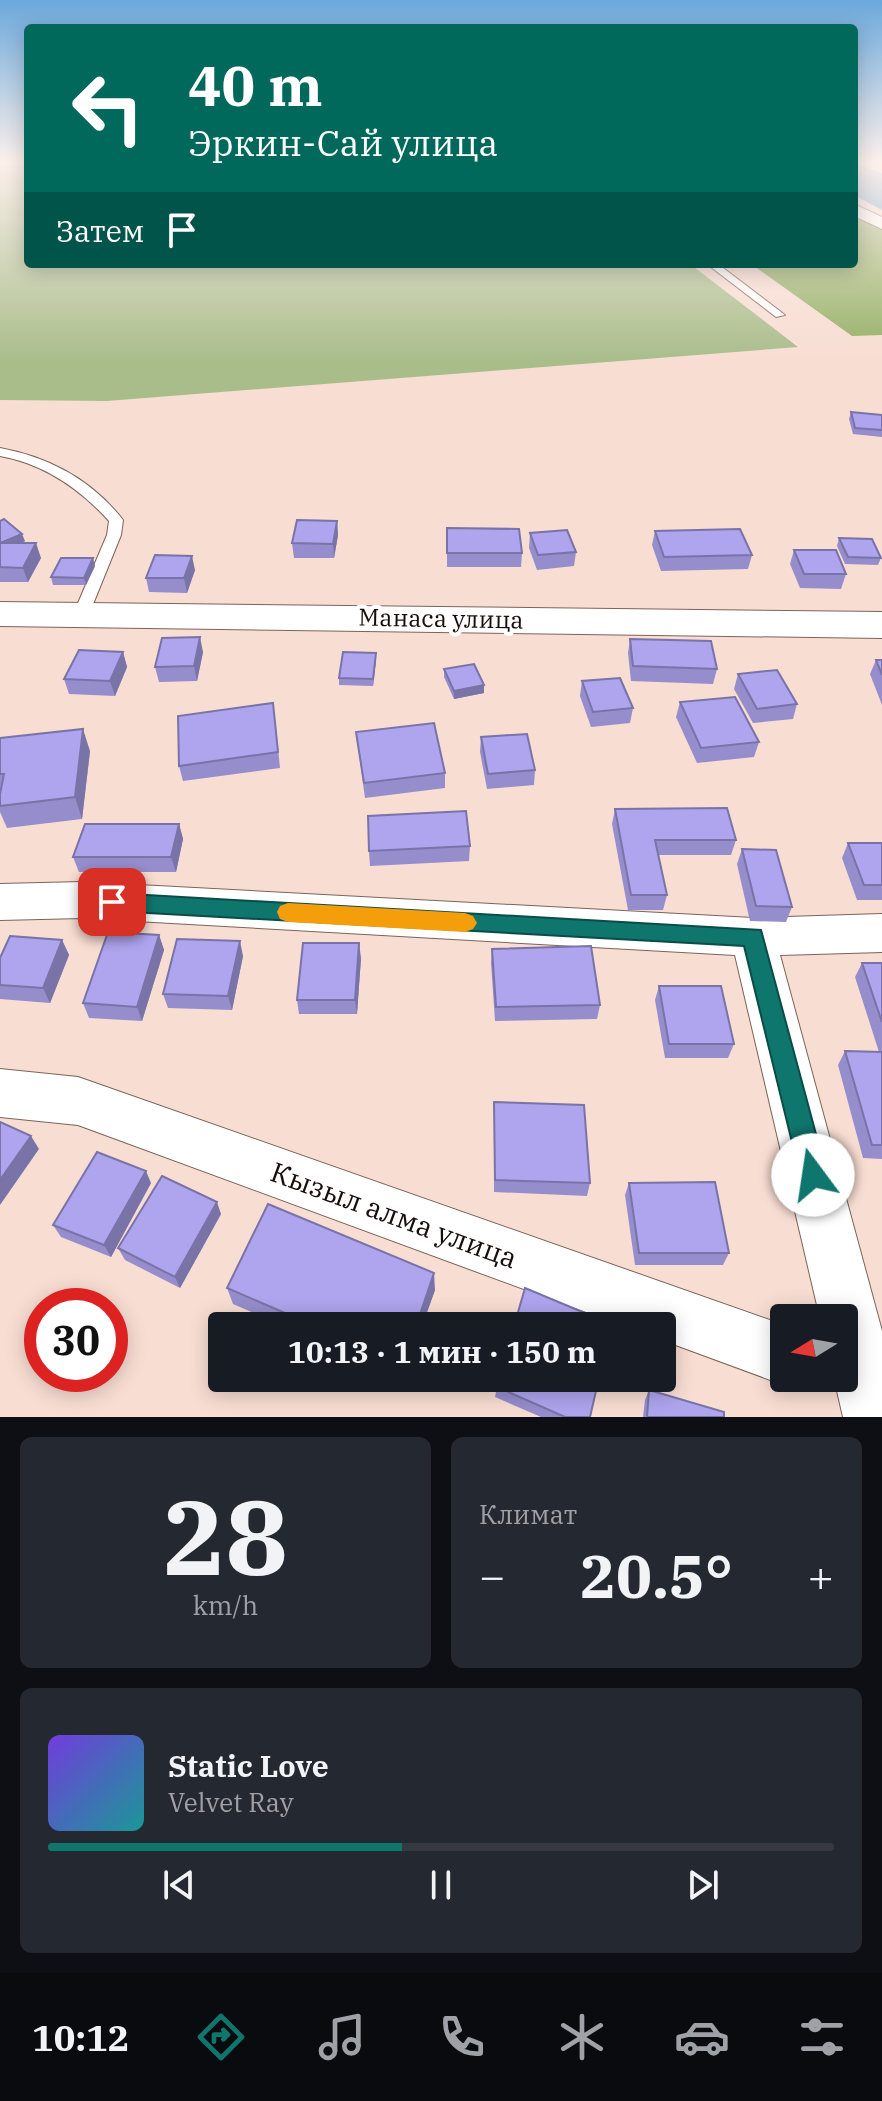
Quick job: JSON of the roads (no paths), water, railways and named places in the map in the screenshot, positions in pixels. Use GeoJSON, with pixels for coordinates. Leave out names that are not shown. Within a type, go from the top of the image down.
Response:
{"type":"FeatureCollection","features":[{"type":"Feature","properties":{"kind":"street","name":"Манаса улица"},"geometry":{"type":"LineString","coordinates":[[0,614],[882,625]]}},
{"type":"Feature","properties":{"kind":"street"},"geometry":{"type":"LineString","coordinates":[[0,902],[82,900],[753,937],[882,933]]}},
{"type":"Feature","properties":{"kind":"street"},"geometry":{"type":"LineString","coordinates":[[753,937],[867,1390]]}},
{"type":"Feature","properties":{"kind":"street","name":"Кызыл алма улица"},"geometry":{"type":"LineString","coordinates":[[0,1093],[78,1101],[770,1350]]}},
{"type":"Feature","properties":{"kind":"lane"},"geometry":{"type":"LineString","coordinates":[[717,268],[780,315]]}},
{"type":"Feature","properties":{"kind":"lane"},"geometry":{"type":"LineString","coordinates":[[0,452],[21,455],[71,478],[116,520],[114,535],[81,615]]}}]}
